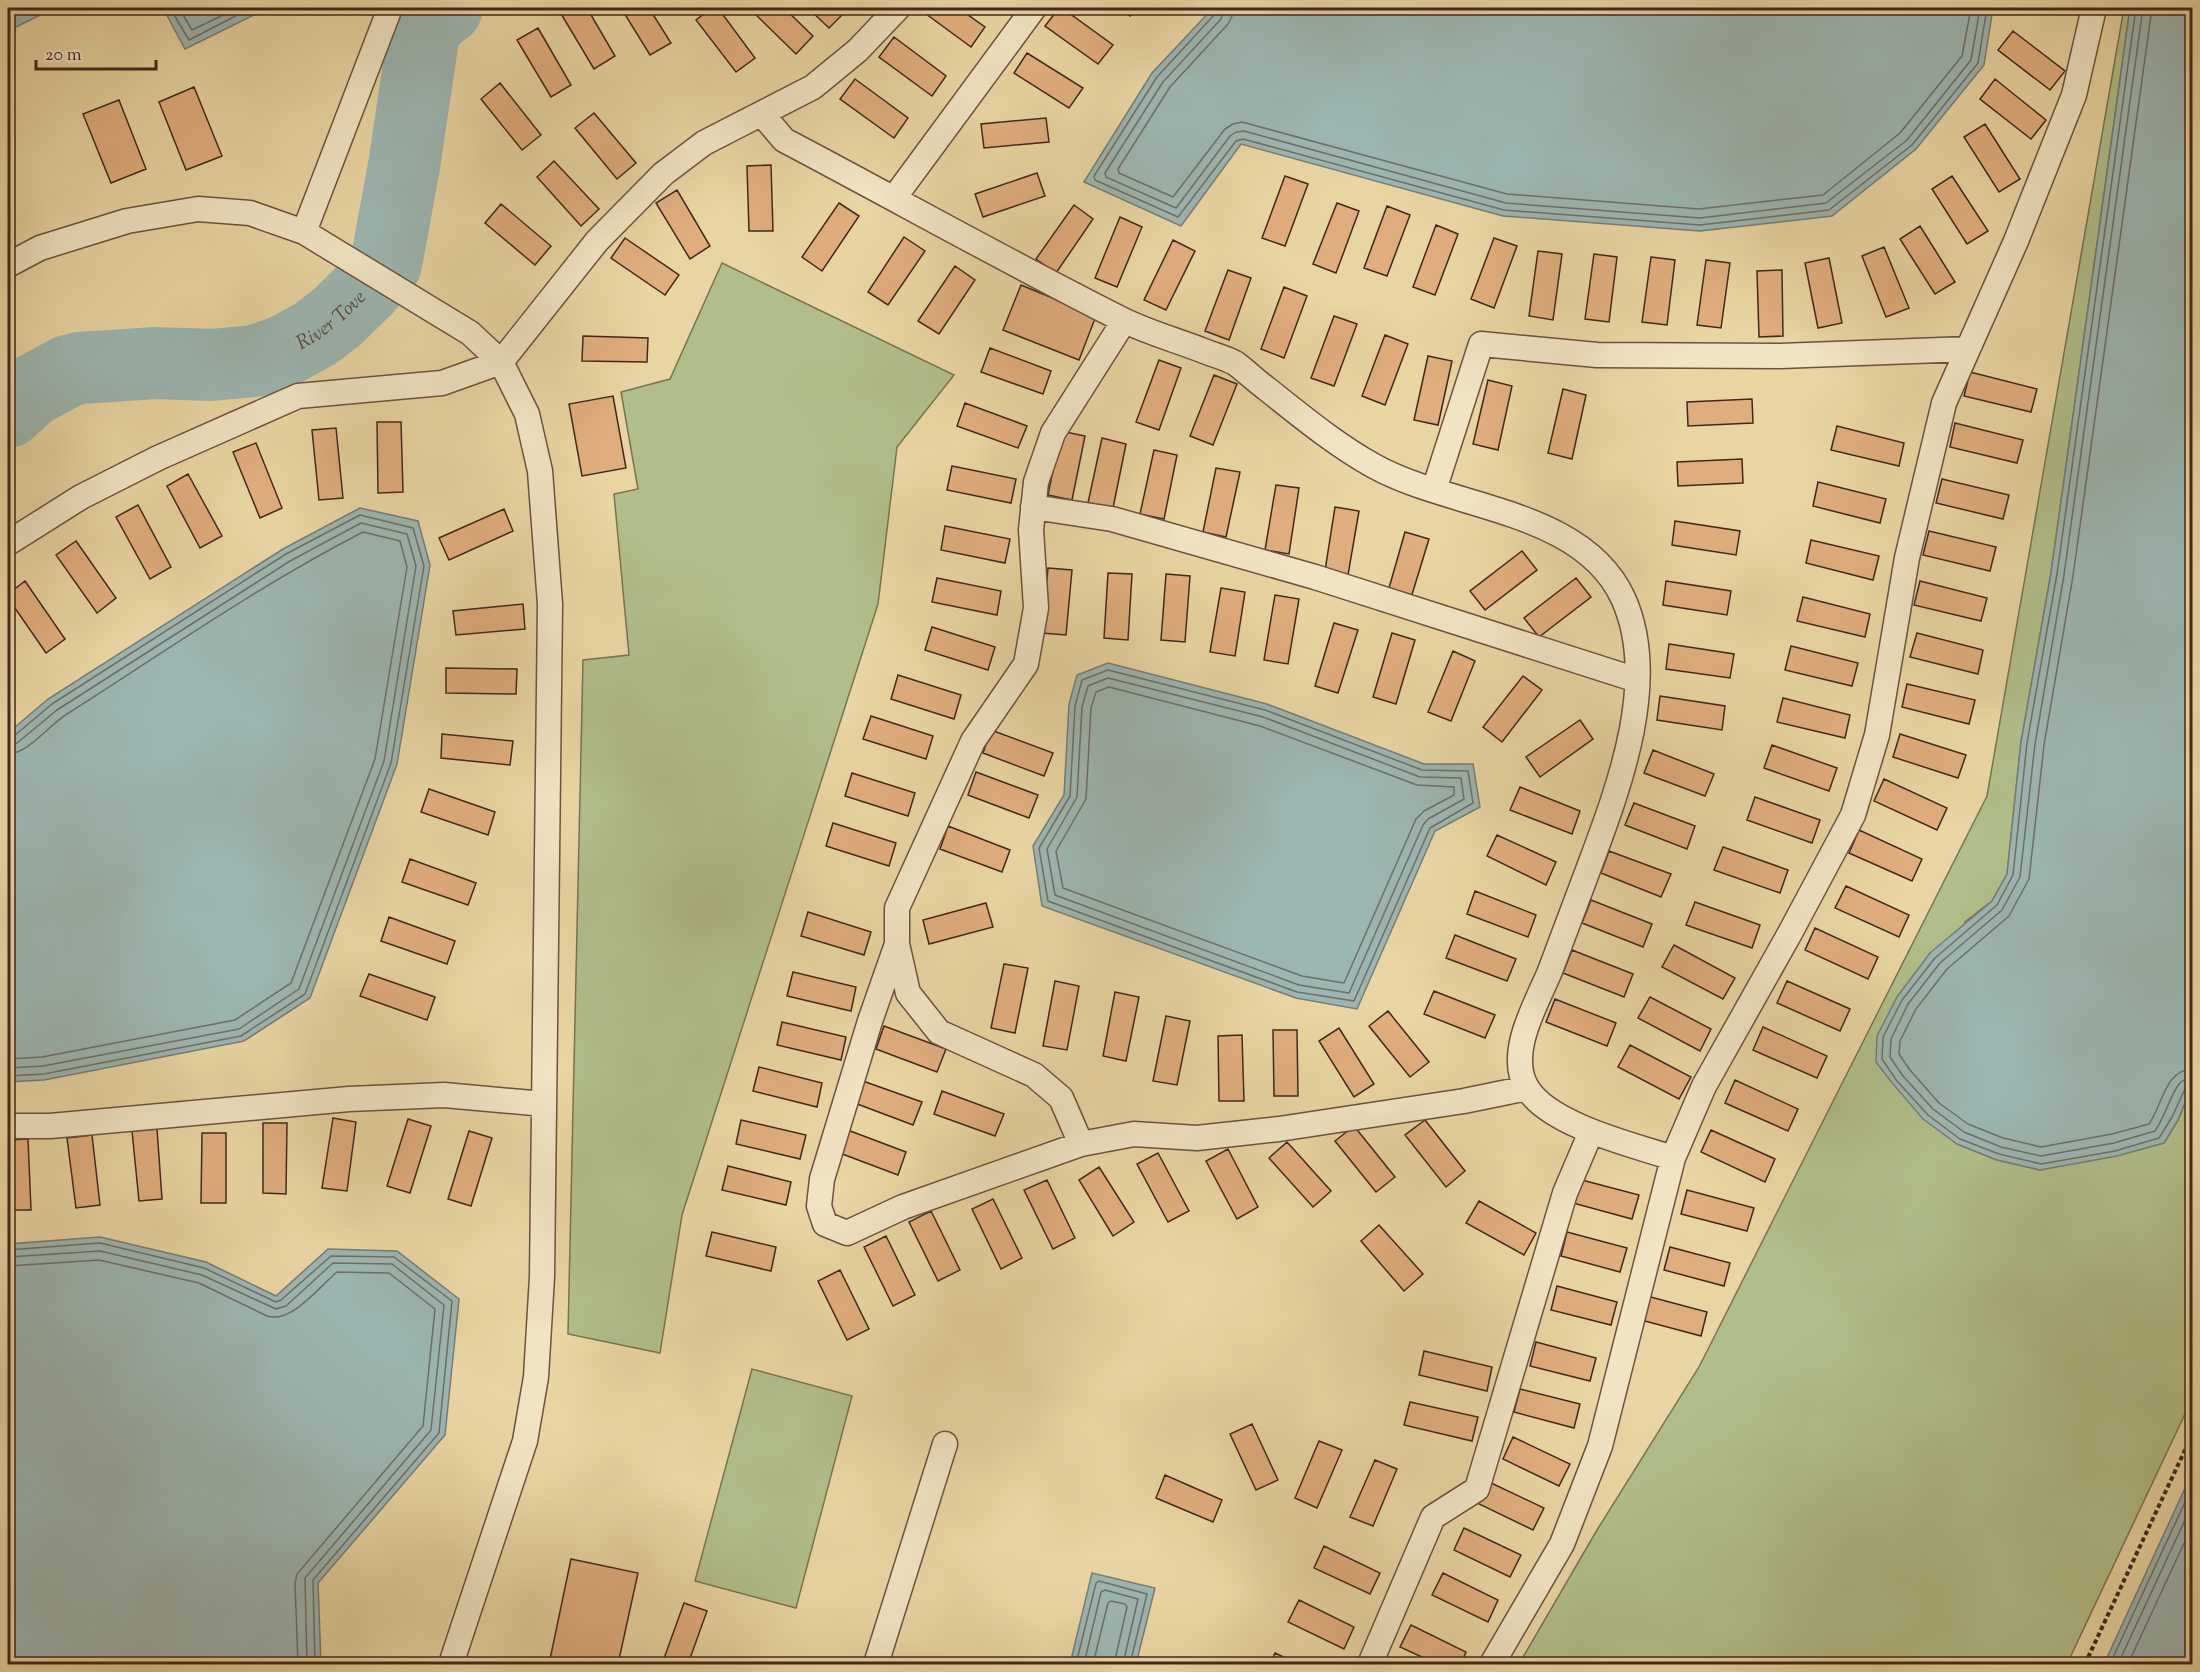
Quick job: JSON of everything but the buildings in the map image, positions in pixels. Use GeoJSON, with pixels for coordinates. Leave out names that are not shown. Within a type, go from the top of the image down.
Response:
{"type":"FeatureCollection","features":[{"type":"Feature","properties":{"kind":"lane"},"geometry":{"type":"LineString","coordinates":[[304,232],[390,8]]}},
{"type":"Feature","properties":{"kind":"lane"},"geometry":{"type":"LineString","coordinates":[[8,543],[91,492],[158,458],[298,396],[442,383],[501,362],[597,241],[663,174],[704,143],[813,87],[858,50],[898,8]]}},
{"type":"Feature","properties":{"kind":"lane"},"geometry":{"type":"LineString","coordinates":[[894,198],[1034,8]]}},
{"type":"Feature","properties":{"kind":"lane"},"geometry":{"type":"LineString","coordinates":[[1492,1665],[1562,1544],[1600,1446],[1673,1158],[1704,1086],[1853,815],[1877,735],[1907,558],[1944,403],[2016,241],[2074,94],[2094,8]]}},
{"type":"Feature","properties":{"kind":"lane"},"geometry":{"type":"LineString","coordinates":[[762,114],[784,140],[1124,321],[1232,362],[1311,423],[1376,467],[1434,490],[1514,514],[1565,538],[1603,567],[1622,597],[1634,631],[1637,680],[1631,736],[1617,793],[1550,972],[1526,1025],[1519,1063],[1527,1088],[1549,1111],[1591,1132],[1673,1158]]}},
{"type":"Feature","properties":{"kind":"lane"},"geometry":{"type":"LineString","coordinates":[[8,266],[40,248],[127,221],[198,209],[250,213],[304,232],[470,333],[501,362],[527,414],[540,471],[550,604],[542,1277],[536,1377],[525,1441],[451,1665]]}},
{"type":"Feature","properties":{"kind":"lane"},"geometry":{"type":"LineString","coordinates":[[1081,1144],[1061,1098],[1034,1075],[939,1032],[908,993],[897,944],[897,908],[973,741],[1026,664],[1036,608],[1031,530],[1036,482],[1053,433],[1124,321]]}},
{"type":"Feature","properties":{"kind":"lane"},"geometry":{"type":"LineString","coordinates":[[1434,490],[1481,344],[1596,355],[1780,356],[1968,349]]}},
{"type":"Feature","properties":{"kind":"lane"},"geometry":{"type":"LineString","coordinates":[[1034,507],[1112,519],[1292,570],[1637,680]]}},
{"type":"Feature","properties":{"kind":"lane"},"geometry":{"type":"LineString","coordinates":[[897,944],[870,1021],[822,1179],[819,1206],[825,1224],[847,1233],[903,1207],[1081,1144],[1134,1134],[1197,1138],[1279,1129],[1464,1101],[1527,1088]]}},
{"type":"Feature","properties":{"kind":"lane"},"geometry":{"type":"LineString","coordinates":[[8,1126],[50,1126],[349,1099],[432,1096],[544,1104]]}},
{"type":"Feature","properties":{"kind":"lane"},"geometry":{"type":"LineString","coordinates":[[1370,1665],[1433,1517],[1477,1489],[1565,1193],[1591,1132]]}},
{"type":"Feature","properties":{"kind":"lane"},"geometry":{"type":"LineString","coordinates":[[876,1665],[945,1444]]}},
{"type":"Feature","properties":{"kind":"path"},"geometry":{"type":"LineString","coordinates":[[2085,1665],[2193,1435]]}},
{"type":"Feature","properties":{"kind":"green space"},"geometry":{"type":"Polygon","coordinates":[[[2124,8],[2130,8],[2051,573],[2021,742],[2007,874],[1992,901],[1965,922],[1957,1144],[1997,1160],[2040,1170],[2164,1143],[2178,1120],[2192,1086],[2192,1399],[2067,1664],[1519,1664],[1597,1530],[1699,1367],[1987,796],[2124,8]]]}},
{"type":"Feature","properties":{"kind":"green space"},"geometry":{"type":"Polygon","coordinates":[[[722,263],[954,375],[897,447],[878,604],[682,1215],[660,1353],[568,1334],[583,660],[629,655],[614,494],[638,489],[621,392],[670,379],[722,263]]]}},
{"type":"Feature","properties":{"kind":"green space"},"geometry":{"type":"Polygon","coordinates":[[[752,1369],[852,1396],[796,1608],[695,1581],[752,1369]]]}},
{"type":"Feature","properties":{"kind":"water"},"geometry":{"type":"Polygon","coordinates":[[[8,8],[54,8],[8,31],[8,8]]]}},
{"type":"Feature","properties":{"kind":"water"},"geometry":{"type":"Polygon","coordinates":[[[163,8],[258,8],[256,14],[185,49],[163,8]]]}},
{"type":"Feature","properties":{"kind":"water"},"geometry":{"type":"Polygon","coordinates":[[[1213,8],[1993,8],[1984,65],[1916,149],[1832,216],[1700,231],[1503,216],[1241,144],[1181,226],[1084,182],[1152,73],[1213,8]]]}},
{"type":"Feature","properties":{"kind":"water"},"geometry":{"type":"Polygon","coordinates":[[[2130,8],[2192,8],[2192,1086],[2178,1120],[2164,1143],[2117,1156],[2040,1170],[1997,1160],[1957,1144],[1923,1119],[1876,1062],[1877,1036],[1897,997],[1930,953],[1992,901],[2007,874],[2021,742],[2051,573],[2130,8]]]}},
{"type":"Feature","properties":{"kind":"water"},"geometry":{"type":"Polygon","coordinates":[[[360,508],[418,521],[430,565],[397,764],[310,998],[244,1041],[44,1080],[8,1082],[8,733],[48,699],[283,549],[360,508]]]}},
{"type":"Feature","properties":{"kind":"water"},"geometry":{"type":"Polygon","coordinates":[[[1108,663],[1267,704],[1424,764],[1473,764],[1480,807],[1435,831],[1357,1009],[1296,998],[1042,906],[1033,846],[1064,795],[1069,704],[1077,675],[1108,663]]]}},
{"type":"Feature","properties":{"kind":"water"},"geometry":{"type":"Polygon","coordinates":[[[100,1237],[206,1262],[276,1296],[328,1249],[397,1251],[459,1299],[445,1435],[318,1583],[321,1664],[8,1664],[8,1244],[100,1237]]]}},
{"type":"Feature","properties":{"kind":"water"},"geometry":{"type":"Polygon","coordinates":[[[2192,1473],[2192,1660],[2190,1664],[2104,1664],[2192,1473]]]}},
{"type":"Feature","properties":{"kind":"water"},"geometry":{"type":"Polygon","coordinates":[[[1092,1573],[1155,1588],[1136,1664],[1070,1664],[1092,1573]]]}},
{"type":"Feature","properties":{"kind":"waterway","name":"River Tove"},"geometry":{"type":"LineString","coordinates":[[8,412],[31,391],[68,371],[80,368],[156,363],[211,365],[255,361],[284,351],[315,334],[337,317],[367,288],[386,264],[404,166],[425,25],[447,8]]}}]}
